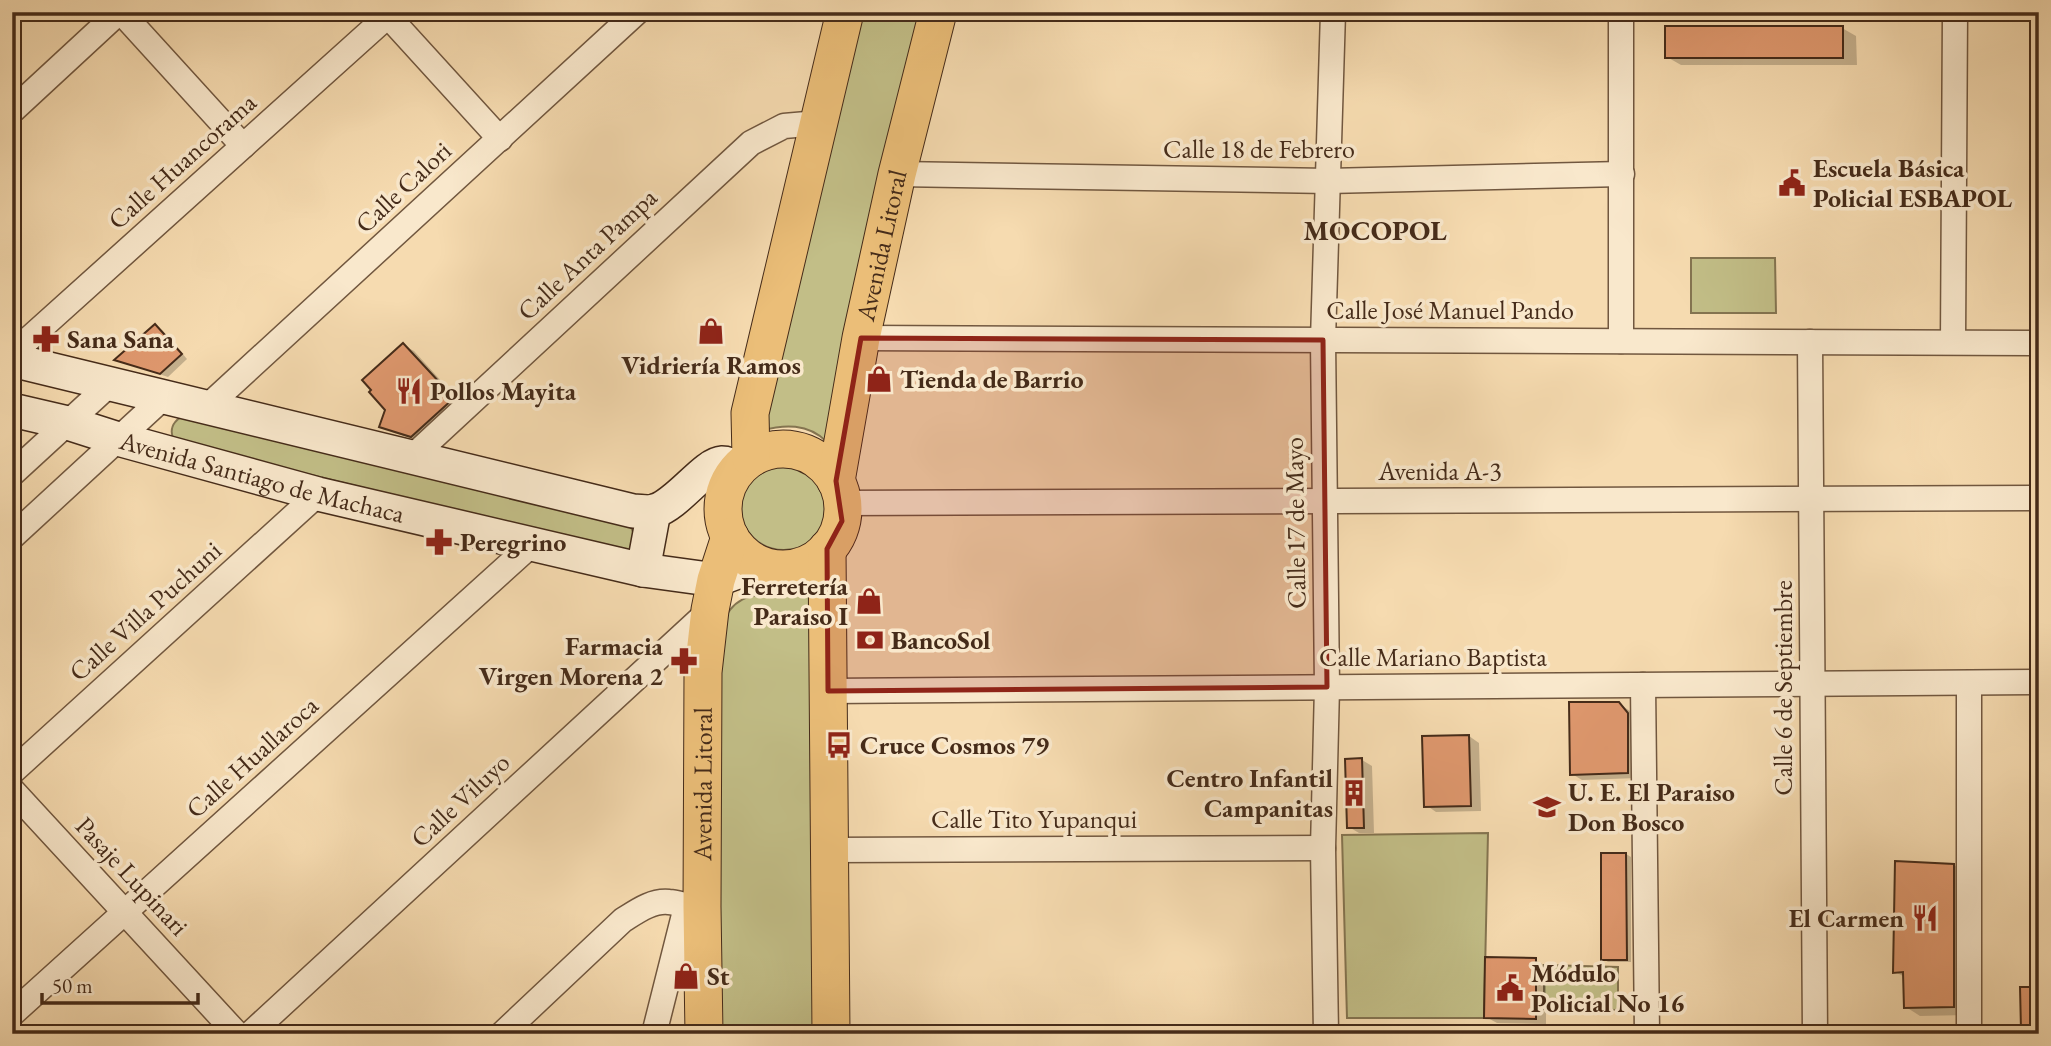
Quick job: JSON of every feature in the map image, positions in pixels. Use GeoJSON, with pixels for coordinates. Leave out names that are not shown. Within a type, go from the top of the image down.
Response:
{"type":"FeatureCollection","features":[{"type":"Feature","properties":{"kind":"main road"},"geometry":{"type":"LineString","coordinates":[[744,464],[750,413],[845,12]]}},
{"type":"Feature","properties":{"kind":"main road","name":"Avenida Litoral"},"geometry":{"type":"LineString","coordinates":[[839,492],[861,338],[897,174],[938,12]]}},
{"type":"Feature","properties":{"kind":"main road"},"geometry":{"type":"LineString","coordinates":[[795,450],[812,456],[821,463],[839,492],[843,515],[835,539],[817,558],[799,567],[779,569],[759,564],[743,553],[730,537],[725,525],[723,505],[727,486],[744,464],[767,451],[795,450]]}},
{"type":"Feature","properties":{"kind":"main road","name":"Avenida Litoral"},"geometry":{"type":"LineString","coordinates":[[704,1034],[694,907],[703,672],[713,595],[730,537]]}},
{"type":"Feature","properties":{"kind":"main road"},"geometry":{"type":"LineString","coordinates":[[827,549],[831,1034]]}},
{"type":"Feature","properties":{"kind":"street"},"geometry":{"type":"LineString","coordinates":[[12,111],[120,12],[243,146]]}},
{"type":"Feature","properties":{"kind":"street","name":"Calle Calori"},"geometry":{"type":"LineString","coordinates":[[208,406],[637,12]]}},
{"type":"Feature","properties":{"kind":"street","name":"Calle 17 de Mayo"},"geometry":{"type":"LineString","coordinates":[[1326,1034],[1324,848],[1327,687],[1323,340],[1333,12]]}},
{"type":"Feature","properties":{"kind":"street"},"geometry":{"type":"LineString","coordinates":[[1621,12],[1621,341]]}},
{"type":"Feature","properties":{"kind":"street"},"geometry":{"type":"LineString","coordinates":[[1953,342],[1955,12]]}},
{"type":"Feature","properties":{"kind":"street"},"geometry":{"type":"LineString","coordinates":[[390,14],[500,139]]}},
{"type":"Feature","properties":{"kind":"street","name":"Calle Huancorama"},"geometry":{"type":"LineString","coordinates":[[12,354],[390,14]]}},
{"type":"Feature","properties":{"kind":"street","name":"Calle Anta Pampa"},"geometry":{"type":"LineString","coordinates":[[411,458],[751,143],[784,126],[818,123]]}},
{"type":"Feature","properties":{"kind":"street","name":"Calle 18 de Febrero"},"geometry":{"type":"LineString","coordinates":[[897,174],[1328,181],[1622,174]]}},
{"type":"Feature","properties":{"kind":"street","name":"Calle José Manuel Pando"},"geometry":{"type":"LineString","coordinates":[[861,338],[2039,343]]}},
{"type":"Feature","properties":{"kind":"street","name":"Calle 6 de Septiembre"},"geometry":{"type":"LineString","coordinates":[[1810,342],[1815,1034]]}},
{"type":"Feature","properties":{"kind":"street","name":"Avenida Santiago de Machaca"},"geometry":{"type":"LineString","coordinates":[[12,360],[634,511],[654,511]]}},
{"type":"Feature","properties":{"kind":"street"},"geometry":{"type":"LineString","coordinates":[[12,474],[110,384]]}},
{"type":"Feature","properties":{"kind":"street"},"geometry":{"type":"LineString","coordinates":[[12,537],[164,397]]}},
{"type":"Feature","properties":{"kind":"street","name":"Avenida Santiago de Machaca"},"geometry":{"type":"LineString","coordinates":[[12,410],[68,423],[318,494],[643,570],[713,595],[759,564]]}},
{"type":"Feature","properties":{"kind":"street"},"geometry":{"type":"LineString","coordinates":[[643,570],[654,511],[682,495],[710,468],[721,463],[744,464]]}},
{"type":"Feature","properties":{"kind":"street","name":"Avenida A-3"},"geometry":{"type":"LineString","coordinates":[[839,492],[1324,501],[2039,498]]}},
{"type":"Feature","properties":{"kind":"street","name":"Calle Villa Puchuni"},"geometry":{"type":"LineString","coordinates":[[12,772],[318,494]]}},
{"type":"Feature","properties":{"kind":"street","name":"Calle Huallaroca"},"geometry":{"type":"LineString","coordinates":[[12,1014],[531,544]]}},
{"type":"Feature","properties":{"kind":"street","name":"Calle Viluyo"},"geometry":{"type":"LineString","coordinates":[[250,1034],[713,595]]}},
{"type":"Feature","properties":{"kind":"street","name":"Calle Mariano Baptista"},"geometry":{"type":"LineString","coordinates":[[828,691],[2039,682]]}},
{"type":"Feature","properties":{"kind":"street"},"geometry":{"type":"LineString","coordinates":[[1969,683],[1969,1034]]}},
{"type":"Feature","properties":{"kind":"street"},"geometry":{"type":"LineString","coordinates":[[1643,685],[1647,1034]]}},
{"type":"Feature","properties":{"kind":"street","name":"Pasaje Lupinari"},"geometry":{"type":"LineString","coordinates":[[12,790],[237,1034]]}},
{"type":"Feature","properties":{"kind":"street","name":"Calle Tito Yupanqui"},"geometry":{"type":"LineString","coordinates":[[830,850],[1324,848]]}},
{"type":"Feature","properties":{"kind":"street"},"geometry":{"type":"LineString","coordinates":[[502,1034],[623,920],[645,906],[667,901],[694,907],[654,1034]]}},
{"type":"Feature","properties":{"kind":"highlighted area"},"geometry":{"type":"Polygon","coordinates":[[[861,338],[1323,340],[1327,687],[828,691],[827,549],[842,521],[836,481],[861,338]]]}},
{"type":"Feature","properties":{"kind":"shaded area"},"geometry":{"type":"Polygon","coordinates":[[[860,12],[928,12],[827,442],[804,428],[787,426],[760,431],[860,12]]]}},
{"type":"Feature","properties":{"kind":"shaded area"},"geometry":{"type":"Polygon","coordinates":[[[1691,258],[1775,258],[1776,313],[1691,313],[1691,258]]]}},
{"type":"Feature","properties":{"kind":"shaded area"},"geometry":{"type":"Polygon","coordinates":[[[186,414],[631,527],[636,539],[628,553],[174,441],[173,425],[186,414]]]}},
{"type":"Feature","properties":{"kind":"shaded area"},"geometry":{"type":"Polygon","coordinates":[[[784,460],[801,464],[816,473],[825,488],[829,505],[825,522],[816,537],[801,546],[784,550],[767,546],[752,537],[743,522],[739,505],[743,488],[752,473],[767,464],[784,460]]]}},
{"type":"Feature","properties":{"kind":"shaded area"},"geometry":{"type":"Polygon","coordinates":[[[821,584],[824,1034],[718,1034],[721,626],[733,606],[748,597],[821,584]]]}},
{"type":"Feature","properties":{"kind":"shaded area"},"geometry":{"type":"Polygon","coordinates":[[[1488,833],[1484,1018],[1347,1018],[1342,835],[1488,833]]]}},
{"type":"Feature","properties":{"kind":"shaded area"},"geometry":{"type":"Polygon","coordinates":[[[1544,965],[1618,967],[1618,1010],[1544,1009],[1544,965]]]}},
{"type":"Feature","properties":{"kind":"building"},"geometry":{"type":"Polygon","coordinates":[[[1665,26],[1843,26],[1843,58],[1665,58],[1665,26]]]}},
{"type":"Feature","properties":{"kind":"building"},"geometry":{"type":"Polygon","coordinates":[[[155,324],[182,354],[160,374],[114,360],[155,324]]]}},
{"type":"Feature","properties":{"kind":"building","name":"Pollos Mayita"},"geometry":{"type":"Polygon","coordinates":[[[403,343],[454,398],[411,437],[379,427],[385,410],[362,380],[403,343]]]}},
{"type":"Feature","properties":{"kind":"building"},"geometry":{"type":"Polygon","coordinates":[[[1569,702],[1619,702],[1628,713],[1628,773],[1570,775],[1569,702]]]}},
{"type":"Feature","properties":{"kind":"building"},"geometry":{"type":"Polygon","coordinates":[[[1469,735],[1471,806],[1424,807],[1422,736],[1469,735]]]}},
{"type":"Feature","properties":{"kind":"building","name":"Centro Infantil Campanitas"},"geometry":{"type":"Polygon","coordinates":[[[1362,758],[1364,828],[1347,828],[1345,759],[1362,758]]]}},
{"type":"Feature","properties":{"kind":"building"},"geometry":{"type":"Polygon","coordinates":[[[1601,853],[1626,853],[1627,960],[1601,960],[1601,853]]]}},
{"type":"Feature","properties":{"kind":"building","name":"El Carmen"},"geometry":{"type":"Polygon","coordinates":[[[1895,861],[1954,864],[1954,1007],[1904,1008],[1903,972],[1893,973],[1895,861]]]}},
{"type":"Feature","properties":{"kind":"building","name":"Módulo Policial No 16"},"geometry":{"type":"Polygon","coordinates":[[[1485,957],[1536,958],[1536,1019],[1484,1018],[1485,957]]]}},
{"type":"Feature","properties":{"kind":"building"},"geometry":{"type":"Polygon","coordinates":[[[2020,987],[2039,987],[2039,1030],[2021,1030],[2020,987]]]}},
{"type":"Feature","properties":{"kind":"place","name":"Escuela Básica Policial ESBAPOL"},"geometry":{"type":"Point","coordinates":[1792,183]}},
{"type":"Feature","properties":{"kind":"place","name":"Vidriería Ramos"},"geometry":{"type":"Point","coordinates":[711,331]}},
{"type":"Feature","properties":{"kind":"place","name":"Sana Sana"},"geometry":{"type":"Point","coordinates":[46,339]}},
{"type":"Feature","properties":{"kind":"place","name":"Tienda de Barrio"},"geometry":{"type":"Point","coordinates":[879,379]}},
{"type":"Feature","properties":{"kind":"place","name":"Pollos Mayita"},"geometry":{"type":"Point","coordinates":[409,391]}},
{"type":"Feature","properties":{"kind":"place","name":"Peregrino"},"geometry":{"type":"Point","coordinates":[439,542]}},
{"type":"Feature","properties":{"kind":"place","name":"Ferretería Paraiso I"},"geometry":{"type":"Point","coordinates":[869,601]}},
{"type":"Feature","properties":{"kind":"place","name":"BancoSol"},"geometry":{"type":"Point","coordinates":[870,640]}},
{"type":"Feature","properties":{"kind":"place","name":"Farmacia Virgen Morena 2"},"geometry":{"type":"Point","coordinates":[684,661]}},
{"type":"Feature","properties":{"kind":"place","name":"Cruce Cosmos 79"},"geometry":{"type":"Point","coordinates":[839,745]}},
{"type":"Feature","properties":{"kind":"place","name":"Centro Infantil Campanitas"},"geometry":{"type":"Point","coordinates":[1354,793]}},
{"type":"Feature","properties":{"kind":"place","name":"U. E. El Paraiso Don Bosco"},"geometry":{"type":"Point","coordinates":[1547,807]}},
{"type":"Feature","properties":{"kind":"place","name":"El Carmen"},"geometry":{"type":"Point","coordinates":[1925,918]}},
{"type":"Feature","properties":{"kind":"place","name":"St"},"geometry":{"type":"Point","coordinates":[686,976]}},
{"type":"Feature","properties":{"kind":"place","name":"Módulo Policial No 16"},"geometry":{"type":"Point","coordinates":[1510,988]}},
{"type":"Feature","properties":{"kind":"district","name":"MOCOPOL"},"geometry":{"type":"Point","coordinates":[1375,230]}}]}
